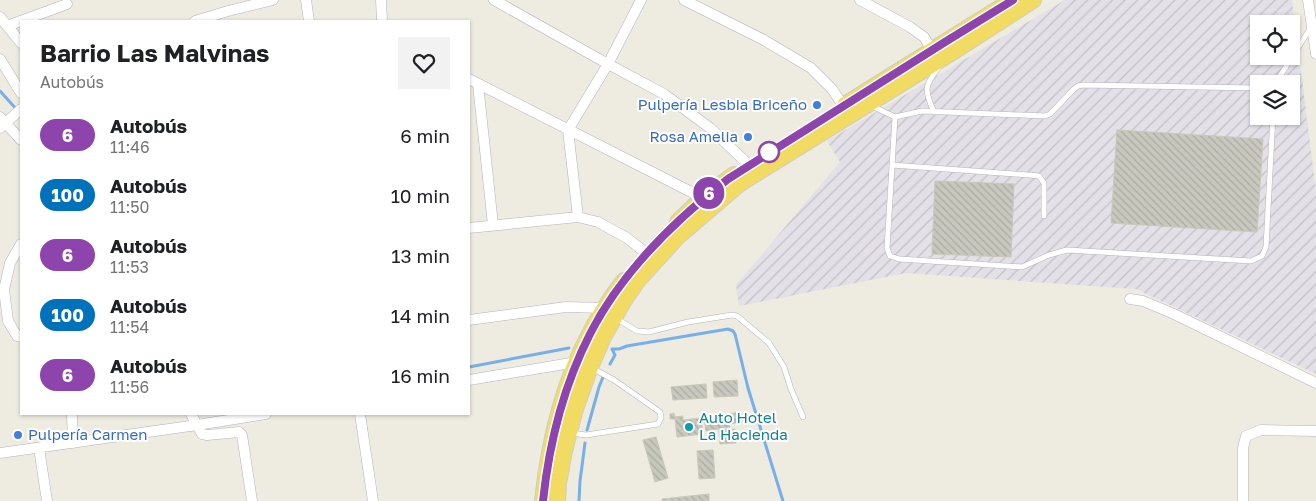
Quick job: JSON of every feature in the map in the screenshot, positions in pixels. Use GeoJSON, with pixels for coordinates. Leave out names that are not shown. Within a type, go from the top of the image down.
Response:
{"type":"FeatureCollection","features":[{"type":"Feature","properties":{"kind":"highway"},"geometry":{"type":"LineString","coordinates":[[543,501],[548,464],[558,419],[583,364],[590,333],[624,300],[637,281],[671,243],[690,224],[740,183],[932,50],[1013,0]]}},
{"type":"Feature","properties":{"kind":"highway"},"geometry":{"type":"LineString","coordinates":[[610,313],[629,274],[646,253],[703,198],[749,165],[846,110],[868,104],[1034,0]]}},
{"type":"Feature","properties":{"kind":"highway"},"geometry":{"type":"LineString","coordinates":[[557,501],[558,484],[568,433],[584,380],[583,364]]}},
{"type":"Feature","properties":{"kind":"street"},"geometry":{"type":"LineString","coordinates":[[198,20],[273,0]]}},
{"type":"Feature","properties":{"kind":"street"},"geometry":{"type":"LineString","coordinates":[[306,0],[308,20]]}},
{"type":"Feature","properties":{"kind":"street"},"geometry":{"type":"LineString","coordinates":[[381,0],[382,20]]}},
{"type":"Feature","properties":{"kind":"street"},"geometry":{"type":"LineString","coordinates":[[494,0],[664,94],[710,128],[749,165]]}},
{"type":"Feature","properties":{"kind":"street"},"geometry":{"type":"LineString","coordinates":[[578,217],[568,130],[608,64],[640,0]]}},
{"type":"Feature","properties":{"kind":"street"},"geometry":{"type":"LineString","coordinates":[[684,0],[764,40],[811,68],[832,89],[846,110]]}},
{"type":"Feature","properties":{"kind":"street"},"geometry":{"type":"LineString","coordinates":[[860,0],[910,27],[924,37],[932,50]]}},
{"type":"Feature","properties":{"kind":"street"},"geometry":{"type":"LineString","coordinates":[[1308,0],[1316,54]]}},
{"type":"Feature","properties":{"kind":"street"},"geometry":{"type":"LineString","coordinates":[[23,20],[67,4]]}},
{"type":"Feature","properties":{"kind":"street"},"geometry":{"type":"LineString","coordinates":[[0,17],[20,42]]}},
{"type":"Feature","properties":{"kind":"street"},"geometry":{"type":"LineString","coordinates":[[7,26],[20,21]]}},
{"type":"Feature","properties":{"kind":"street"},"geometry":{"type":"LineString","coordinates":[[0,59],[20,91]]}},
{"type":"Feature","properties":{"kind":"street"},"geometry":{"type":"LineString","coordinates":[[470,80],[703,198]]}},
{"type":"Feature","properties":{"kind":"street"},"geometry":{"type":"LineString","coordinates":[[478,84],[493,225]]}},
{"type":"Feature","properties":{"kind":"street"},"geometry":{"type":"LineString","coordinates":[[8,119],[20,138]]}},
{"type":"Feature","properties":{"kind":"street"},"geometry":{"type":"LineString","coordinates":[[470,228],[578,217],[598,222],[627,238],[646,253]]}},
{"type":"Feature","properties":{"kind":"street"},"geometry":{"type":"LineString","coordinates":[[20,246],[10,263],[4,290],[8,321],[17,336],[20,337]]}},
{"type":"Feature","properties":{"kind":"street"},"geometry":{"type":"LineString","coordinates":[[1130,299],[1143,301],[1174,314],[1316,383]]}},
{"type":"Feature","properties":{"kind":"street"},"geometry":{"type":"LineString","coordinates":[[470,320],[566,307],[610,313]]}},
{"type":"Feature","properties":{"kind":"street"},"geometry":{"type":"LineString","coordinates":[[470,380],[583,364]]}},
{"type":"Feature","properties":{"kind":"street"},"geometry":{"type":"LineString","coordinates":[[72,415],[73,443]]}},
{"type":"Feature","properties":{"kind":"street"},"geometry":{"type":"LineString","coordinates":[[192,415],[202,434],[239,432],[242,435],[252,501]]}},
{"type":"Feature","properties":{"kind":"street"},"geometry":{"type":"LineString","coordinates":[[0,453],[260,415]]}},
{"type":"Feature","properties":{"kind":"street"},"geometry":{"type":"LineString","coordinates":[[360,415],[373,501]]}},
{"type":"Feature","properties":{"kind":"street"},"geometry":{"type":"LineString","coordinates":[[1243,501],[1242,448],[1246,436],[1261,430],[1316,431]]}},
{"type":"Feature","properties":{"kind":"street"},"geometry":{"type":"LineString","coordinates":[[39,448],[47,501]]}},
{"type":"Feature","properties":{"kind":"lane"},"geometry":{"type":"LineString","coordinates":[[1281,75],[1312,25]]}},
{"type":"Feature","properties":{"kind":"lane"},"geometry":{"type":"LineString","coordinates":[[934,112],[926,95],[927,88],[930,78],[952,52]]}},
{"type":"Feature","properties":{"kind":"lane"},"geometry":{"type":"LineString","coordinates":[[868,104],[895,117],[922,111],[1045,116],[1050,114],[1074,89],[1083,85],[1250,88]]}},
{"type":"Feature","properties":{"kind":"lane"},"geometry":{"type":"LineString","coordinates":[[895,117],[887,248],[890,256],[899,260],[1022,267],[1067,250],[1251,261],[1262,256],[1266,247],[1273,125]]}},
{"type":"Feature","properties":{"kind":"lane"},"geometry":{"type":"LineString","coordinates":[[892,165],[1039,176],[1044,184],[1044,216]]}},
{"type":"Feature","properties":{"kind":"lane"},"geometry":{"type":"LineString","coordinates":[[610,313],[637,331],[649,332],[688,322],[732,315],[738,316],[769,343],[784,367],[803,416]]}},
{"type":"Feature","properties":{"kind":"lane"},"geometry":{"type":"LineString","coordinates":[[568,433],[586,435],[658,424],[660,421],[660,412],[614,380],[583,364]]}},
{"type":"Feature","properties":{"kind":"shaded area"},"geometry":{"type":"Polygon","coordinates":[[[1065,0],[1292,0],[1294,15],[1250,15],[1250,65],[1300,64],[1316,191],[1316,374],[1136,289],[906,273],[739,306],[736,285],[840,162],[827,141],[1065,0]]]}},
{"type":"Feature","properties":{"kind":"building"},"geometry":{"type":"Polygon","coordinates":[[[1117,130],[1263,139],[1257,232],[1111,223],[1117,130]]]}},
{"type":"Feature","properties":{"kind":"building"},"geometry":{"type":"Polygon","coordinates":[[[935,181],[1014,184],[1011,257],[932,254],[935,181]]]}},
{"type":"Feature","properties":{"kind":"building"},"geometry":{"type":"Polygon","coordinates":[[[737,380],[738,396],[714,397],[713,382],[737,380]]]}},
{"type":"Feature","properties":{"kind":"building"},"geometry":{"type":"Polygon","coordinates":[[[706,384],[707,398],[673,400],[671,387],[706,384]]]}},
{"type":"Feature","properties":{"kind":"building"},"geometry":{"type":"Polygon","coordinates":[[[740,412],[742,422],[729,424],[730,427],[706,431],[704,418],[740,412]]]}},
{"type":"Feature","properties":{"kind":"building","name":"Auto Hotel La Hacienda"},"geometry":{"type":"Polygon","coordinates":[[[674,413],[675,417],[683,416],[683,420],[701,418],[703,434],[677,437],[675,419],[670,419],[670,414],[674,413]]]}},
{"type":"Feature","properties":{"kind":"building"},"geometry":{"type":"Polygon","coordinates":[[[735,429],[736,443],[720,444],[719,430],[735,429]]]}},
{"type":"Feature","properties":{"kind":"building","name":"Pulpería Carmen"},"geometry":{"type":"Polygon","coordinates":[[[21,432],[22,437],[15,438],[14,433],[21,432]]]}},
{"type":"Feature","properties":{"kind":"building"},"geometry":{"type":"Polygon","coordinates":[[[656,437],[668,478],[655,482],[643,440],[656,437]]]}},
{"type":"Feature","properties":{"kind":"building"},"geometry":{"type":"Polygon","coordinates":[[[713,450],[715,478],[699,479],[697,451],[713,450]]]}},
{"type":"Feature","properties":{"kind":"building"},"geometry":{"type":"Polygon","coordinates":[[[709,494],[709,501],[662,501],[662,499],[709,494]]]}},
{"type":"Feature","properties":{"kind":"waterway"},"geometry":{"type":"LineString","coordinates":[[0,91],[18,111]]}},
{"type":"Feature","properties":{"kind":"waterway"},"geometry":{"type":"LineString","coordinates":[[610,364],[615,355],[612,349],[728,329],[733,331],[748,388],[783,501]]}},
{"type":"Feature","properties":{"kind":"waterway"},"geometry":{"type":"LineString","coordinates":[[470,367],[569,348]]}},
{"type":"Feature","properties":{"kind":"waterway"},"geometry":{"type":"LineString","coordinates":[[587,430],[603,377]]}},
{"type":"Feature","properties":{"kind":"waterway"},"geometry":{"type":"LineString","coordinates":[[579,501],[585,443]]}},
{"type":"Feature","properties":{"kind":"bus line","name":"6"},"geometry":{"type":"LineString","coordinates":[[543,501],[548,464],[558,419],[577,362],[590,333],[605,308],[646,253],[703,198],[728,179],[1013,0]]}},
{"type":"Feature","properties":{"kind":"place","name":"Pulpería Lesbia Briceño"},"geometry":{"type":"Point","coordinates":[817,105]}},
{"type":"Feature","properties":{"kind":"place","name":"Rosa Amelia"},"geometry":{"type":"Point","coordinates":[748,137]}},
{"type":"Feature","properties":{"kind":"place","name":"Auto Hotel La Hacienda"},"geometry":{"type":"Point","coordinates":[689,427]}},
{"type":"Feature","properties":{"kind":"place","name":"Pulpería Carmen"},"geometry":{"type":"Point","coordinates":[18,435]}}]}
